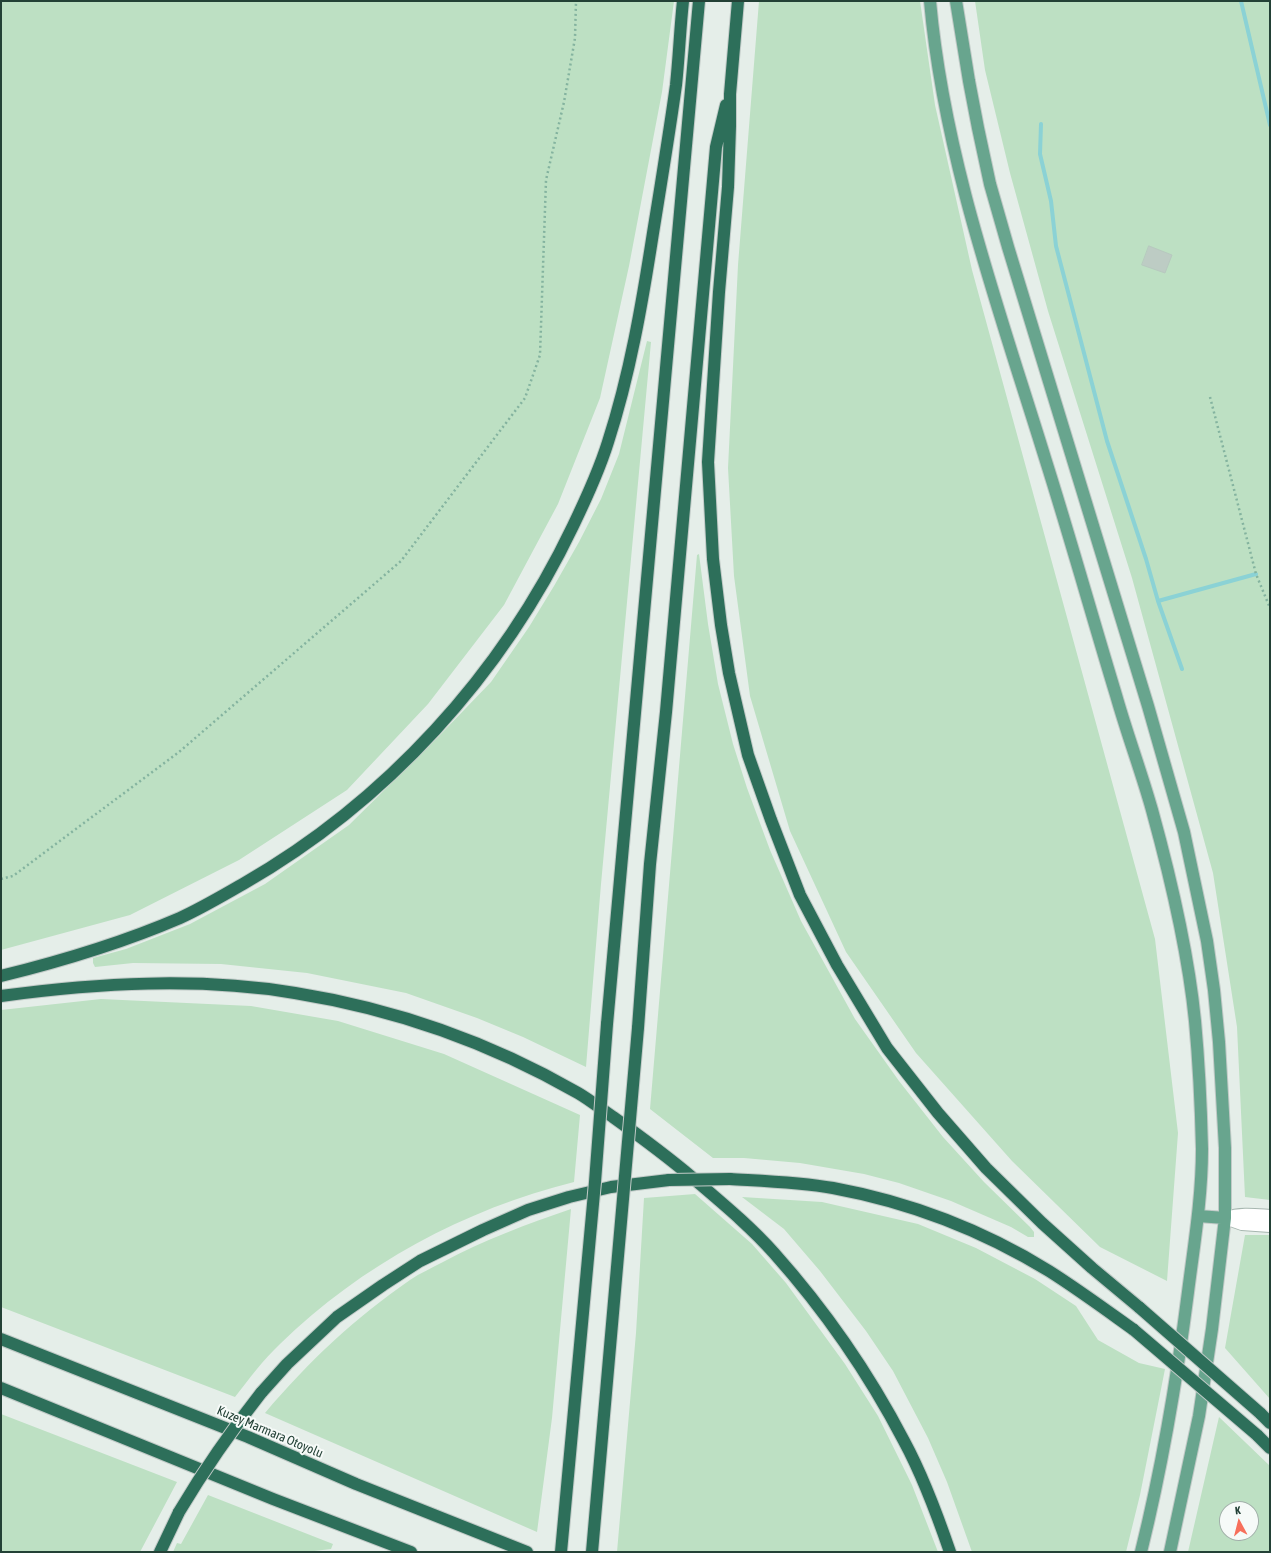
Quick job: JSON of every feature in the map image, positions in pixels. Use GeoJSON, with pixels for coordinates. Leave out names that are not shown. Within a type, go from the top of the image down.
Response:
{"type":"FeatureCollection","features":[{"type":"Feature","properties":{"kind":"highway"},"geometry":{"type":"LineString","coordinates":[[1,976],[56,962],[130,939],[183,916],[274,866],[327,828],[371,792],[413,753],[444,721],[499,651],[556,561],[590,489],[607,445],[629,371],[641,309],[676,82],[683,1]]}},
{"type":"Feature","properties":{"kind":"highway"},"geometry":{"type":"LineString","coordinates":[[562,1552],[596,1182],[607,1024],[699,1]]}},
{"type":"Feature","properties":{"kind":"highway"},"geometry":{"type":"LineString","coordinates":[[738,1],[730,94],[728,187],[719,292],[708,462],[713,559],[729,674],[748,755],[771,820],[800,895],[837,965],[887,1048],[938,1113],[986,1168],[1042,1223],[1270,1423]]}},
{"type":"Feature","properties":{"kind":"highway"},"geometry":{"type":"LineString","coordinates":[[592,1552],[638,1028],[650,864],[666,704],[716,147],[722,118],[730,94]]}},
{"type":"Feature","properties":{"kind":"highway"},"geometry":{"type":"LineString","coordinates":[[1,996],[55,989],[174,983],[230,986],[292,992],[342,1002],[404,1018],[466,1039],[531,1068],[581,1095],[670,1158],[737,1216],[774,1253],[826,1317],[875,1388],[906,1443],[928,1493],[950,1552]]}},
{"type":"Feature","properties":{"kind":"highway"},"geometry":{"type":"LineString","coordinates":[[160,1552],[179,1512],[221,1444],[261,1393],[287,1364],[337,1317],[420,1261],[528,1210],[569,1197],[611,1187],[669,1180],[730,1179],[781,1182],[833,1188],[869,1196],[946,1219],[986,1237],[1048,1270],[1079,1291],[1134,1330],[1257,1435],[1270,1448]]}},
{"type":"Feature","properties":{"kind":"highway","name":"Kuzey Marmara Otoyolu"},"geometry":{"type":"LineString","coordinates":[[1,1339],[248,1437],[356,1484],[527,1552]]}},
{"type":"Feature","properties":{"kind":"highway"},"geometry":{"type":"LineString","coordinates":[[1,1388],[273,1499],[411,1552]]}},
{"type":"Feature","properties":{"kind":"main road"},"geometry":{"type":"LineString","coordinates":[[930,1],[941,82],[968,202],[1117,699],[1152,808],[1176,904],[1189,977],[1199,1074],[1202,1151],[1198,1216],[1183,1333],[1170,1408],[1141,1552]]}},
{"type":"Feature","properties":{"kind":"main road"},"geometry":{"type":"LineString","coordinates":[[956,1],[969,81],[990,184],[1010,255],[1139,677],[1184,832],[1205,934],[1214,990],[1219,1042],[1225,1148],[1225,1218],[1212,1328],[1199,1416],[1170,1552]]}},
{"type":"Feature","properties":{"kind":"main road"},"geometry":{"type":"LineString","coordinates":[[1198,1216],[1225,1218]]}},
{"type":"Feature","properties":{"kind":"street"},"geometry":{"type":"LineString","coordinates":[[1225,1218],[1234,1215],[1249,1214],[1270,1216]]}},
{"type":"Feature","properties":{"kind":"street"},"geometry":{"type":"LineString","coordinates":[[1225,1218],[1242,1224],[1270,1226]]}},
{"type":"Feature","properties":{"kind":"path"},"geometry":{"type":"LineString","coordinates":[[1,879],[13,876],[179,752],[401,561],[525,398],[540,355],[546,180],[564,102],[573,52],[576,1]]}},
{"type":"Feature","properties":{"kind":"path"},"geometry":{"type":"LineString","coordinates":[[1210,397],[1256,574],[1270,608]]}},
{"type":"Feature","properties":{"kind":"green space"},"geometry":{"type":"Polygon","coordinates":[[[1,1],[674,1],[662,92],[629,266],[600,398],[558,504],[504,605],[428,704],[347,790],[239,860],[130,915],[1,950],[1,1]]]}},
{"type":"Feature","properties":{"kind":"green space"},"geometry":{"type":"Polygon","coordinates":[[[759,1],[920,1],[935,105],[972,270],[1155,939],[1178,1133],[1167,1281],[1100,1247],[1012,1161],[916,1053],[846,952],[790,831],[750,696],[734,576],[728,468],[738,265],[759,1]]]}},
{"type":"Feature","properties":{"kind":"green space"},"geometry":{"type":"Polygon","coordinates":[[[975,1],[1270,1],[1270,1200],[1245,1197],[1237,1027],[1213,873],[1132,578],[1048,311],[1010,173],[985,70],[975,1]]]}},
{"type":"Feature","properties":{"kind":"green space"},"geometry":{"type":"Polygon","coordinates":[[[647,341],[651,342],[601,884],[586,1067],[523,1037],[477,1018],[406,993],[307,973],[221,964],[133,963],[95,967],[93,958],[126,949],[190,924],[265,884],[349,825],[491,682],[529,627],[554,586],[601,499],[619,454],[647,341]]]}},
{"type":"Feature","properties":{"kind":"green space"},"geometry":{"type":"Polygon","coordinates":[[[699,554],[708,624],[718,684],[733,744],[747,788],[770,850],[801,921],[855,1019],[899,1081],[943,1137],[984,1182],[1030,1227],[1034,1232],[1034,1237],[1028,1237],[1011,1227],[951,1201],[899,1183],[864,1174],[800,1163],[744,1158],[713,1158],[650,1109],[697,555],[699,554]]]}},
{"type":"Feature","properties":{"kind":"green space"},"geometry":{"type":"Polygon","coordinates":[[[101,999],[251,1006],[338,1021],[444,1054],[580,1115],[574,1182],[533,1193],[454,1224],[380,1265],[311,1315],[274,1350],[235,1397],[1,1307],[1,1010],[101,999]]]}},
{"type":"Feature","properties":{"kind":"green space"},"geometry":{"type":"Polygon","coordinates":[[[695,1194],[752,1244],[786,1283],[845,1364],[878,1416],[912,1485],[938,1552],[617,1552],[636,1333],[644,1198],[695,1194]]]}},
{"type":"Feature","properties":{"kind":"green space"},"geometry":{"type":"Polygon","coordinates":[[[742,1197],[822,1202],[918,1224],[976,1248],[1035,1279],[1076,1306],[1098,1340],[1139,1363],[1165,1369],[1140,1495],[1126,1552],[972,1552],[947,1482],[928,1438],[893,1371],[866,1331],[820,1271],[784,1229],[742,1197]]]}},
{"type":"Feature","properties":{"kind":"green space"},"geometry":{"type":"Polygon","coordinates":[[[571,1209],[552,1418],[537,1532],[265,1413],[298,1376],[333,1341],[390,1294],[410,1280],[458,1254],[522,1227],[571,1209]]]}},
{"type":"Feature","properties":{"kind":"green space"},"geometry":{"type":"Polygon","coordinates":[[[1245,1235],[1270,1235],[1270,1399],[1225,1348],[1245,1235]]]}},
{"type":"Feature","properties":{"kind":"green space"},"geometry":{"type":"Polygon","coordinates":[[[1,1414],[177,1482],[140,1552],[1,1552],[1,1414]]]}},
{"type":"Feature","properties":{"kind":"green space"},"geometry":{"type":"Polygon","coordinates":[[[1219,1417],[1270,1466],[1270,1552],[1188,1552],[1219,1417]]]}},
{"type":"Feature","properties":{"kind":"green space"},"geometry":{"type":"Polygon","coordinates":[[[208,1495],[333,1544],[331,1549],[306,1552],[173,1552],[177,1543],[181,1544],[208,1495]]]}},
{"type":"Feature","properties":{"kind":"building"},"geometry":{"type":"Polygon","coordinates":[[[1149,246],[1172,255],[1165,273],[1142,265],[1149,246]]]}},
{"type":"Feature","properties":{"kind":"waterway"},"geometry":{"type":"LineString","coordinates":[[1241,1],[1270,125]]}},
{"type":"Feature","properties":{"kind":"waterway"},"geometry":{"type":"LineString","coordinates":[[1041,124],[1040,154],[1051,201],[1056,246],[1107,441],[1146,559],[1158,601],[1256,574]]}},
{"type":"Feature","properties":{"kind":"waterway"},"geometry":{"type":"LineString","coordinates":[[1158,601],[1182,669]]}}]}
